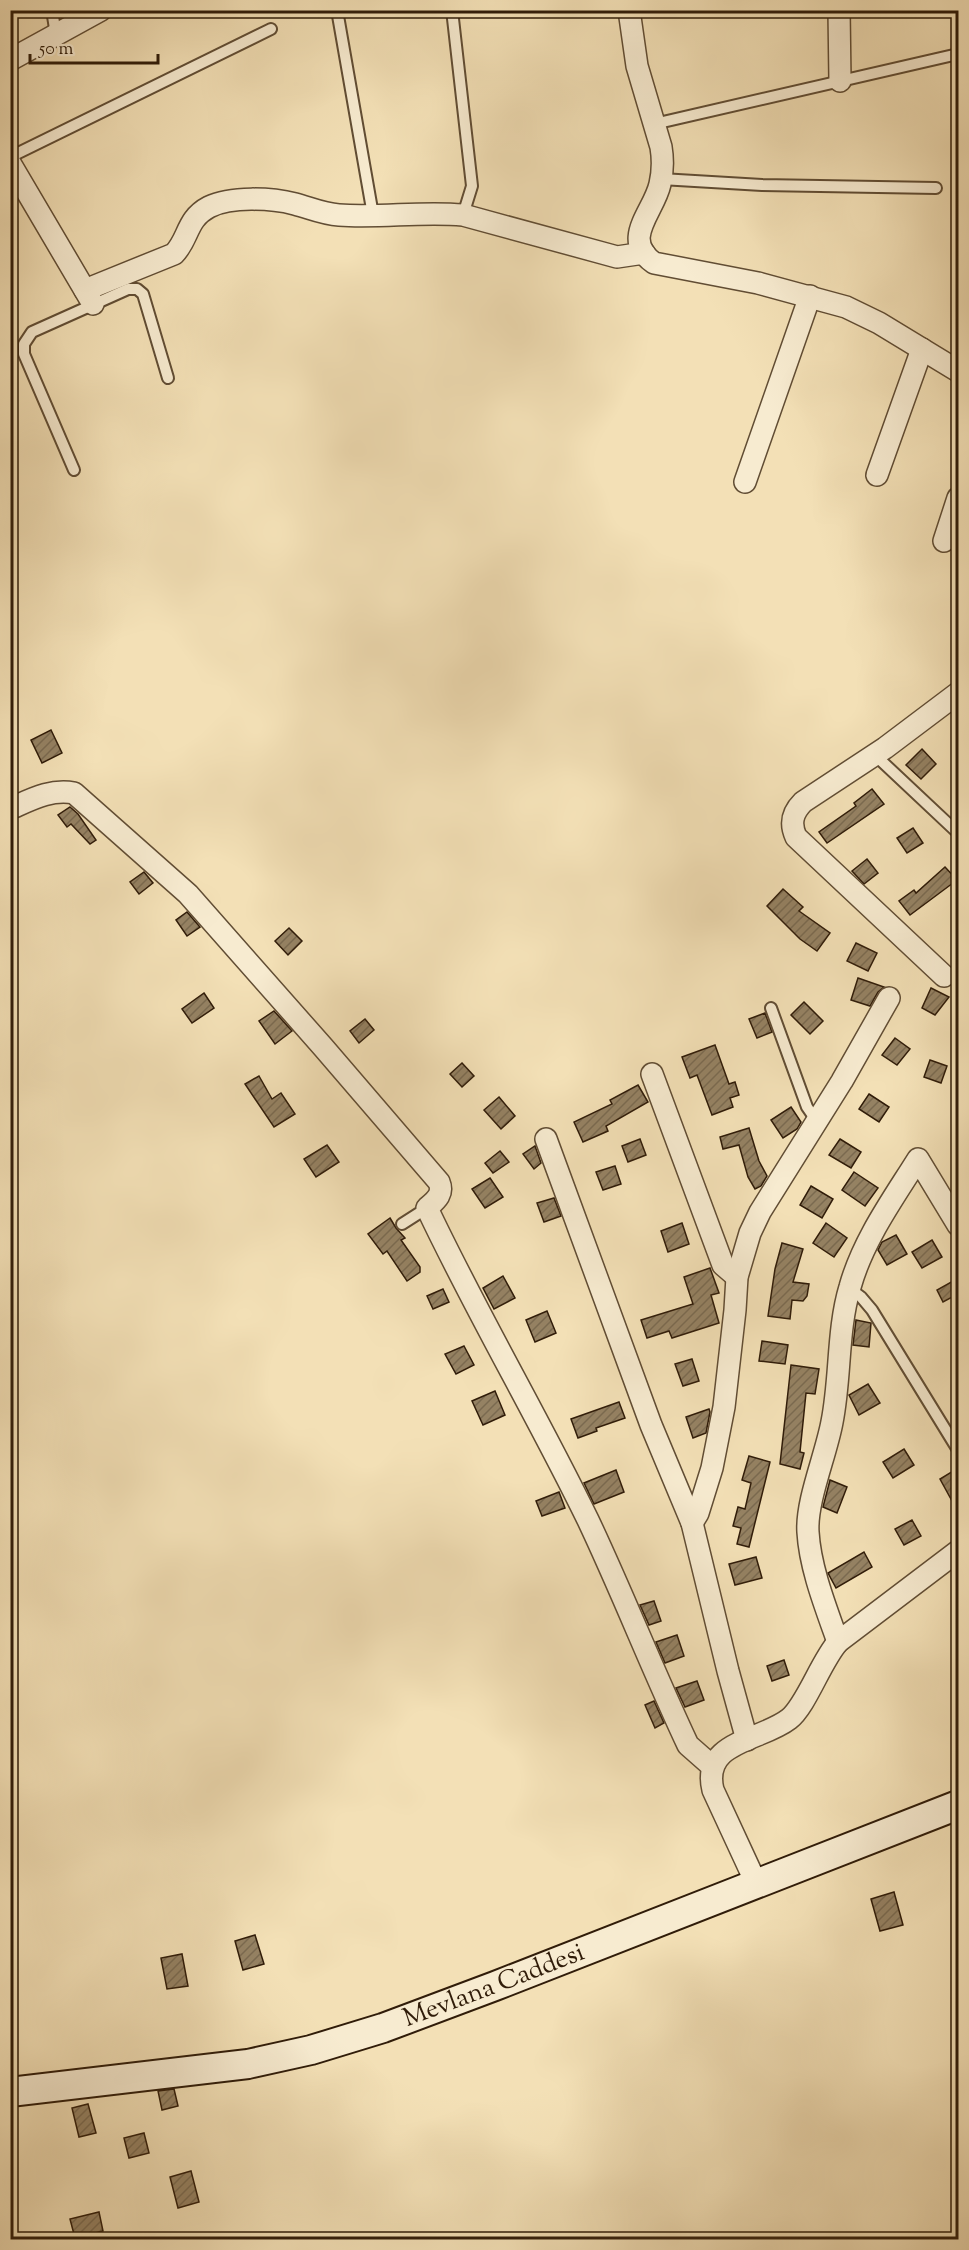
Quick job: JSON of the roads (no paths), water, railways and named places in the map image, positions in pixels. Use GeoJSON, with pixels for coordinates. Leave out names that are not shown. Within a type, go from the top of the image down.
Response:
{"type":"FeatureCollection","features":[{"type":"Feature","properties":{"kind":"street"},"geometry":{"type":"LineString","coordinates":[[10,60],[101,10]]}},
{"type":"Feature","properties":{"kind":"street"},"geometry":{"type":"LineString","coordinates":[[629,10],[636,60],[662,153],[661,179],[656,198],[639,232],[640,247],[644,253],[654,263],[810,296],[854,311],[879,323],[958,371]]}},
{"type":"Feature","properties":{"kind":"street"},"geometry":{"type":"LineString","coordinates":[[839,10],[840,81]]}},
{"type":"Feature","properties":{"kind":"street"},"geometry":{"type":"LineString","coordinates":[[10,163],[89,297],[174,254],[198,214],[223,202],[267,199],[283,201],[316,212],[338,215],[440,213],[463,215],[617,257],[644,253]]}},
{"type":"Feature","properties":{"kind":"street"},"geometry":{"type":"LineString","coordinates":[[745,482],[810,296]]}},
{"type":"Feature","properties":{"kind":"street"},"geometry":{"type":"LineString","coordinates":[[877,475],[922,349]]}},
{"type":"Feature","properties":{"kind":"street"},"geometry":{"type":"LineString","coordinates":[[944,541],[958,498]]}},
{"type":"Feature","properties":{"kind":"street"},"geometry":{"type":"LineString","coordinates":[[944,976],[796,837],[793,818],[803,802],[876,755],[958,693]]}},
{"type":"Feature","properties":{"kind":"street"},"geometry":{"type":"LineString","coordinates":[[10,807],[46,793],[74,792],[188,894],[439,1182],[440,1196],[427,1208],[456,1269],[544,1432],[589,1522],[688,1745],[712,1767]]}},
{"type":"Feature","properties":{"kind":"street"},"geometry":{"type":"LineString","coordinates":[[692,1523],[698,1513],[712,1468],[724,1407],[737,1277],[750,1233],[760,1212],[847,1072],[889,998]]}},
{"type":"Feature","properties":{"kind":"street"},"geometry":{"type":"LineString","coordinates":[[652,1074],[723,1265],[737,1277]]}},
{"type":"Feature","properties":{"kind":"street"},"geometry":{"type":"LineString","coordinates":[[546,1139],[647,1414],[692,1523],[747,1740]]}},
{"type":"Feature","properties":{"kind":"street"},"geometry":{"type":"LineString","coordinates":[[838,1642],[824,1602],[810,1547],[808,1518],[832,1421],[849,1288],[858,1261],[875,1229],[918,1159],[958,1226]]}},
{"type":"Feature","properties":{"kind":"street"},"geometry":{"type":"LineString","coordinates":[[757,1885],[713,1790],[712,1767],[722,1753],[778,1727],[792,1717],[829,1652],[838,1642],[958,1551]]}},
{"type":"Feature","properties":{"kind":"street","name":"Mevlana Caddesi"},"geometry":{"type":"LineString","coordinates":[[10,2092],[248,2064],[311,2050],[383,2028],[757,1885],[958,1805]]}},
{"type":"Feature","properties":{"kind":"lane"},"geometry":{"type":"LineString","coordinates":[[52,10],[56,35]]}},
{"type":"Feature","properties":{"kind":"lane"},"geometry":{"type":"LineString","coordinates":[[337,10],[373,215]]}},
{"type":"Feature","properties":{"kind":"lane"},"geometry":{"type":"LineString","coordinates":[[452,10],[472,186],[463,215]]}},
{"type":"Feature","properties":{"kind":"lane"},"geometry":{"type":"LineString","coordinates":[[10,157],[271,29]]}},
{"type":"Feature","properties":{"kind":"lane"},"geometry":{"type":"LineString","coordinates":[[654,124],[958,54]]}},
{"type":"Feature","properties":{"kind":"lane"},"geometry":{"type":"LineString","coordinates":[[661,179],[762,185],[936,188]]}},
{"type":"Feature","properties":{"kind":"lane"},"geometry":{"type":"LineString","coordinates":[[75,470],[25,359],[23,349],[27,337],[32,332],[89,297],[132,288],[141,291],[168,378]]}},
{"type":"Feature","properties":{"kind":"lane"},"geometry":{"type":"LineString","coordinates":[[876,755],[958,833]]}},
{"type":"Feature","properties":{"kind":"lane"},"geometry":{"type":"LineString","coordinates":[[771,1008],[807,1107],[816,1120]]}},
{"type":"Feature","properties":{"kind":"lane"},"geometry":{"type":"LineString","coordinates":[[402,1224],[427,1208]]}},
{"type":"Feature","properties":{"kind":"lane"},"geometry":{"type":"LineString","coordinates":[[849,1288],[872,1310],[958,1450]]}}]}
